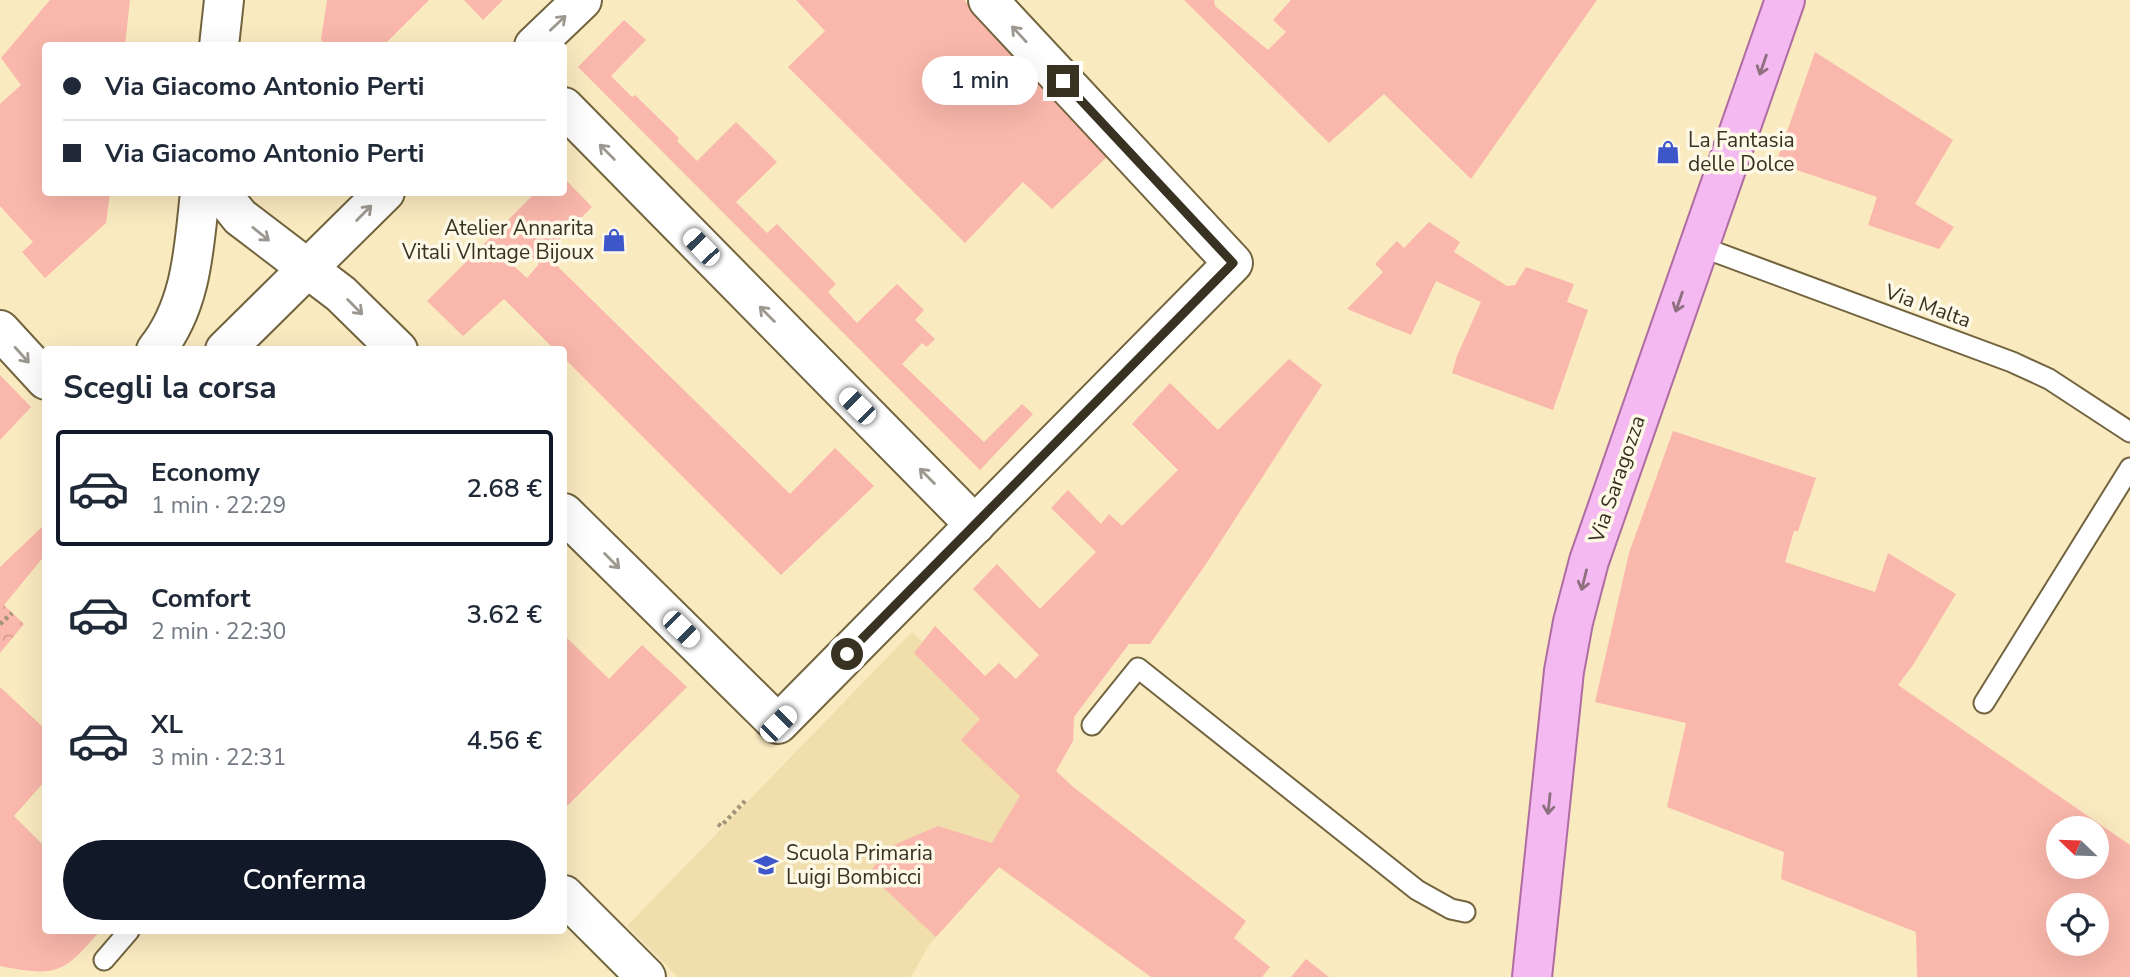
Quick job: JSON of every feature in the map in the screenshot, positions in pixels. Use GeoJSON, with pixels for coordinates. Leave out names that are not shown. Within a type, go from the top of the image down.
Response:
{"type":"FeatureCollection","features":[{"type":"Feature","properties":{"kind":"main road","name":"Via Saragozza"},"geometry":{"type":"LineString","coordinates":[[1532,977],[1528,918],[1573,622],[1589,561],[1785,0]]}},
{"type":"Feature","properties":{"kind":"street"},"geometry":{"type":"LineString","coordinates":[[220,42],[225,0]]}},
{"type":"Feature","properties":{"kind":"street"},"geometry":{"type":"LineString","coordinates":[[538,42],[582,0]]}},
{"type":"Feature","properties":{"kind":"street"},"geometry":{"type":"LineString","coordinates":[[567,516],[778,724],[1233,263],[988,0]]}},
{"type":"Feature","properties":{"kind":"street"},"geometry":{"type":"LineString","coordinates":[[567,110],[975,525]]}},
{"type":"Feature","properties":{"kind":"street"},"geometry":{"type":"LineString","coordinates":[[158,346],[176,318],[185,295],[191,270],[200,196]]}},
{"type":"Feature","properties":{"kind":"street"},"geometry":{"type":"LineString","coordinates":[[223,196],[240,217],[341,294],[394,346]]}},
{"type":"Feature","properties":{"kind":"street"},"geometry":{"type":"LineString","coordinates":[[229,346],[381,196]]}},
{"type":"Feature","properties":{"kind":"street"},"geometry":{"type":"LineString","coordinates":[[0,330],[42,376]]}},
{"type":"Feature","properties":{"kind":"street"},"geometry":{"type":"LineString","coordinates":[[567,898],[646,977]]}},
{"type":"Feature","properties":{"kind":"lane","name":"Via Malta"},"geometry":{"type":"LineString","coordinates":[[1699,246],[2012,362],[2049,379],[2130,432]]}},
{"type":"Feature","properties":{"kind":"lane"},"geometry":{"type":"LineString","coordinates":[[1984,703],[2130,468]]}},
{"type":"Feature","properties":{"kind":"lane"},"geometry":{"type":"LineString","coordinates":[[1092,725],[1138,668],[1417,890],[1451,909],[1465,912]]}},
{"type":"Feature","properties":{"kind":"lane"},"geometry":{"type":"LineString","coordinates":[[104,960],[126,934]]}},
{"type":"Feature","properties":{"kind":"path"},"geometry":{"type":"LineString","coordinates":[[0,624],[12,613]]}},
{"type":"Feature","properties":{"kind":"path"},"geometry":{"type":"LineString","coordinates":[[718,824],[721,826],[745,801]]}},
{"type":"Feature","properties":{"kind":"shaded area"},"geometry":{"type":"Polygon","coordinates":[[[912,632],[1072,786],[929,945],[911,977],[678,977],[627,926],[912,632]]]}},
{"type":"Feature","properties":{"kind":"green space"},"geometry":{"type":"Polygon","coordinates":[[[50,0],[130,0],[125,42],[42,42],[42,196],[110,196],[106,223],[45,278],[22,252],[33,242],[0,206],[0,104],[21,85],[1,58],[50,0]]]}},
{"type":"Feature","properties":{"kind":"green space"},"geometry":{"type":"Polygon","coordinates":[[[327,0],[429,0],[387,42],[321,40],[327,0]]]}},
{"type":"Feature","properties":{"kind":"green space"},"geometry":{"type":"Polygon","coordinates":[[[464,0],[503,0],[483,20],[464,0]]]}},
{"type":"Feature","properties":{"kind":"green space"},"geometry":{"type":"Polygon","coordinates":[[[796,0],[964,0],[1109,155],[1052,209],[1023,182],[965,243],[788,67],[825,31],[796,0]]]}},
{"type":"Feature","properties":{"kind":"green space"},"geometry":{"type":"Polygon","coordinates":[[[1184,0],[1214,0],[1215,6],[1268,50],[1286,32],[1273,20],[1291,0],[1597,0],[1471,179],[1384,94],[1329,143],[1184,0]]]}},
{"type":"Feature","properties":{"kind":"green space"},"geometry":{"type":"Polygon","coordinates":[[[624,20],[646,40],[611,76],[632,97],[635,95],[679,138],[677,141],[697,161],[736,122],[777,162],[736,202],[767,233],[777,224],[836,284],[828,292],[857,323],[897,284],[924,310],[915,320],[935,339],[927,347],[922,343],[902,364],[984,442],[1022,404],[1033,414],[980,470],[578,67],[624,20]]]}},
{"type":"Feature","properties":{"kind":"green space"},"geometry":{"type":"Polygon","coordinates":[[[1815,52],[1953,140],[1915,204],[1954,227],[1939,249],[1868,225],[1877,197],[1776,163],[1815,52]]]}},
{"type":"Feature","properties":{"kind":"green space"},"geometry":{"type":"Polygon","coordinates":[[[567,181],[592,207],[545,254],[790,494],[835,448],[874,486],[781,575],[567,361],[567,346],[551,346],[504,299],[463,336],[427,301],[532,196],[567,196],[567,181]],[[517,244],[505,258],[527,278],[539,264],[517,244]]]}},
{"type":"Feature","properties":{"kind":"green space"},"geometry":{"type":"Polygon","coordinates":[[[1429,222],[1460,242],[1454,252],[1507,286],[1515,285],[1526,267],[1574,284],[1567,302],[1588,310],[1553,410],[1452,373],[1481,302],[1436,281],[1411,335],[1347,309],[1383,272],[1375,264],[1397,241],[1404,248],[1429,222]]]}},
{"type":"Feature","properties":{"kind":"green space"},"geometry":{"type":"Polygon","coordinates":[[[1289,359],[1322,385],[1206,564],[1150,644],[1129,644],[1074,717],[1073,741],[1056,771],[1246,921],[1234,938],[1270,967],[1262,977],[1151,977],[999,867],[936,937],[869,874],[887,848],[938,826],[992,843],[1020,796],[961,740],[980,719],[914,653],[935,626],[985,676],[999,663],[1016,679],[1039,655],[973,589],[997,564],[1040,609],[1096,552],[1051,508],[1068,490],[1101,524],[1109,514],[1122,526],[1178,470],[1132,424],[1170,383],[1218,430],[1289,359]]]}},
{"type":"Feature","properties":{"kind":"green space"},"geometry":{"type":"Polygon","coordinates":[[[0,375],[31,407],[0,440],[0,375]]]}},
{"type":"Feature","properties":{"kind":"green space"},"geometry":{"type":"Polygon","coordinates":[[[1673,431],[1816,478],[1798,531],[1794,531],[1785,562],[1875,592],[1888,553],[1956,594],[1898,685],[2088,816],[2046,816],[2046,879],[2109,879],[2109,831],[2130,845],[2130,977],[1917,977],[1916,932],[1781,879],[1784,852],[1667,807],[1686,723],[1595,702],[1629,553],[1673,431]]]}},
{"type":"Feature","properties":{"kind":"green space"},"geometry":{"type":"Polygon","coordinates":[[[42,527],[42,559],[0,610],[0,567],[42,527]]]}},
{"type":"Feature","properties":{"kind":"green space"},"geometry":{"type":"Polygon","coordinates":[[[4,605],[24,624],[0,653],[0,610],[4,605]]]}},
{"type":"Feature","properties":{"kind":"green space"},"geometry":{"type":"Polygon","coordinates":[[[567,638],[609,679],[642,645],[687,687],[567,806],[567,638]]]}},
{"type":"Feature","properties":{"kind":"green space"},"geometry":{"type":"Polygon","coordinates":[[[0,687],[42,726],[42,784],[14,816],[42,844],[42,934],[97,934],[77,956],[57,969],[34,971],[0,966],[0,687]]]}},
{"type":"Feature","properties":{"kind":"green space"},"geometry":{"type":"Polygon","coordinates":[[[1306,959],[1329,977],[1291,977],[1306,959]]]}},
{"type":"Feature","properties":{"kind":"place","name":"La Fantasia delle Dolce"},"geometry":{"type":"Point","coordinates":[1668,152]}},
{"type":"Feature","properties":{"kind":"place","name":"Atelier Annarita Vitali VIntage Bijoux"},"geometry":{"type":"Point","coordinates":[614,240]}},
{"type":"Feature","properties":{"kind":"place","name":"Scuola Primaria Luigi Bombicci"},"geometry":{"type":"Point","coordinates":[766,865]}},
{"type":"Feature","properties":{"kind":"route"},"geometry":{"type":"LineString","coordinates":[[847,654],[1233,263],[1063,81]]}}]}
